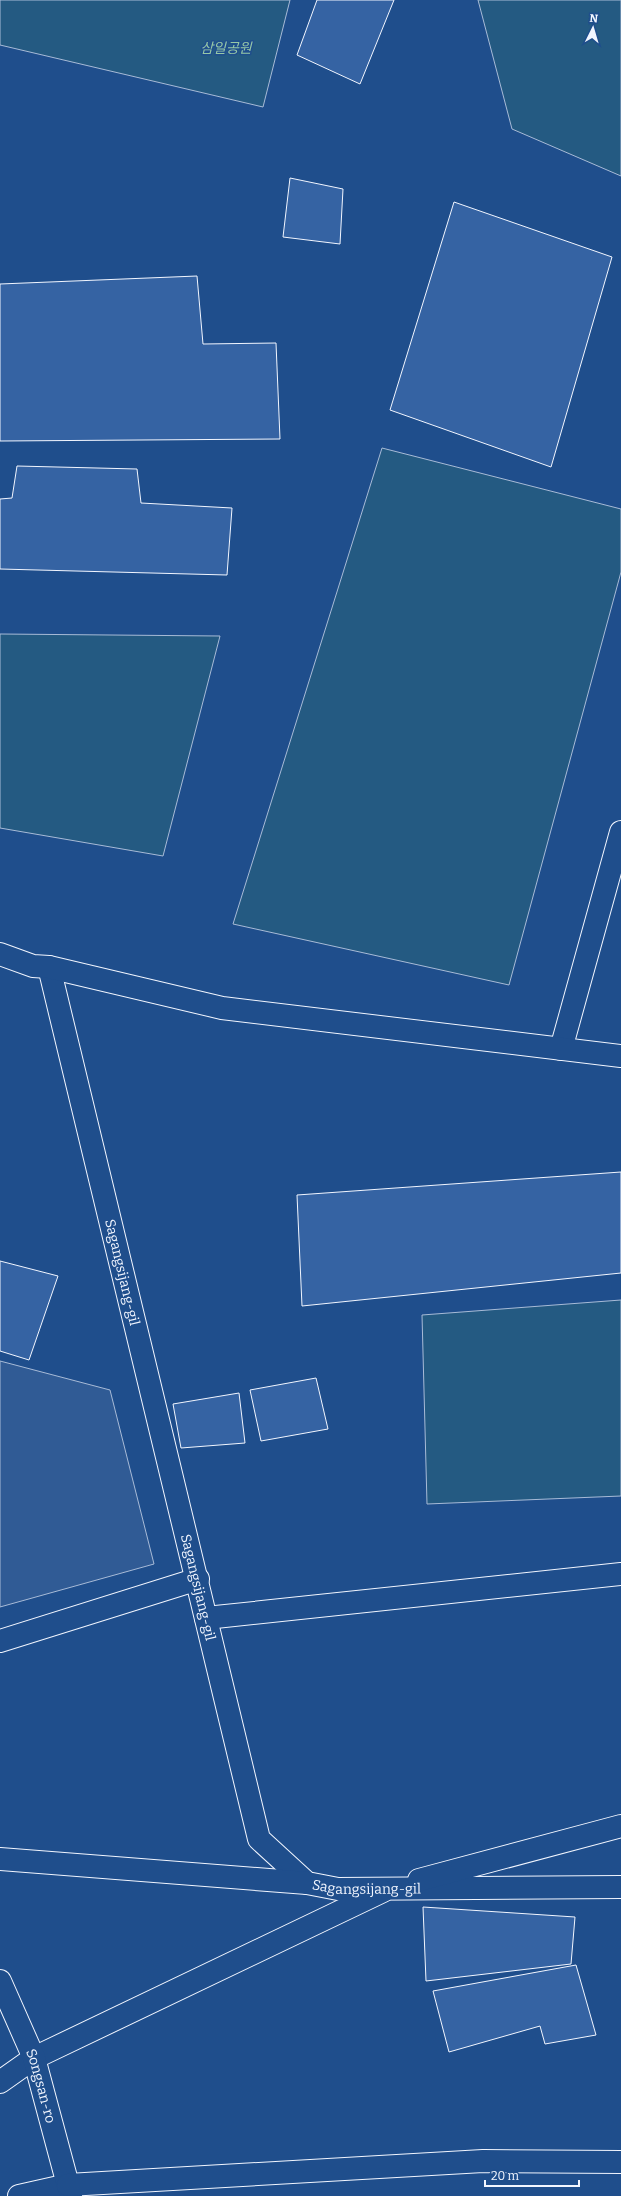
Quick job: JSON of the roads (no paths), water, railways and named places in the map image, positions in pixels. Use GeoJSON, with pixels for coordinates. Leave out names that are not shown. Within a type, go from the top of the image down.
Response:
{"type":"FeatureCollection","features":[{"type":"Feature","properties":{"kind":"street"},"geometry":{"type":"LineString","coordinates":[[561,1049],[621,832]]}},
{"type":"Feature","properties":{"kind":"street"},"geometry":{"type":"LineString","coordinates":[[0,954],[33,966],[49,967],[222,1008],[621,1056]]}},
{"type":"Feature","properties":{"kind":"street","name":"Sagangsijang-gil"},"geometry":{"type":"LineString","coordinates":[[49,967],[198,1579],[259,1839],[307,1884],[338,1889],[621,1887]]}},
{"type":"Feature","properties":{"kind":"street"},"geometry":{"type":"LineString","coordinates":[[206,1618],[621,1574]]}},
{"type":"Feature","properties":{"kind":"street"},"geometry":{"type":"LineString","coordinates":[[0,1641],[198,1579]]}},
{"type":"Feature","properties":{"kind":"street"},"geometry":{"type":"LineString","coordinates":[[0,2082],[34,2058],[388,1888],[621,1826]]}},
{"type":"Feature","properties":{"kind":"street"},"geometry":{"type":"LineString","coordinates":[[0,1859],[307,1884]]}},
{"type":"Feature","properties":{"kind":"street","name":"Songsan-ro"},"geometry":{"type":"LineString","coordinates":[[0,1981],[34,2058],[70,2190]]}},
{"type":"Feature","properties":{"kind":"street"},"geometry":{"type":"LineString","coordinates":[[19,2196],[70,2190],[483,2161],[621,2162]]}},
{"type":"Feature","properties":{"kind":"park label","name":"삼일공원"},"geometry":{"type":"Point","coordinates":[226,48]}}]}
